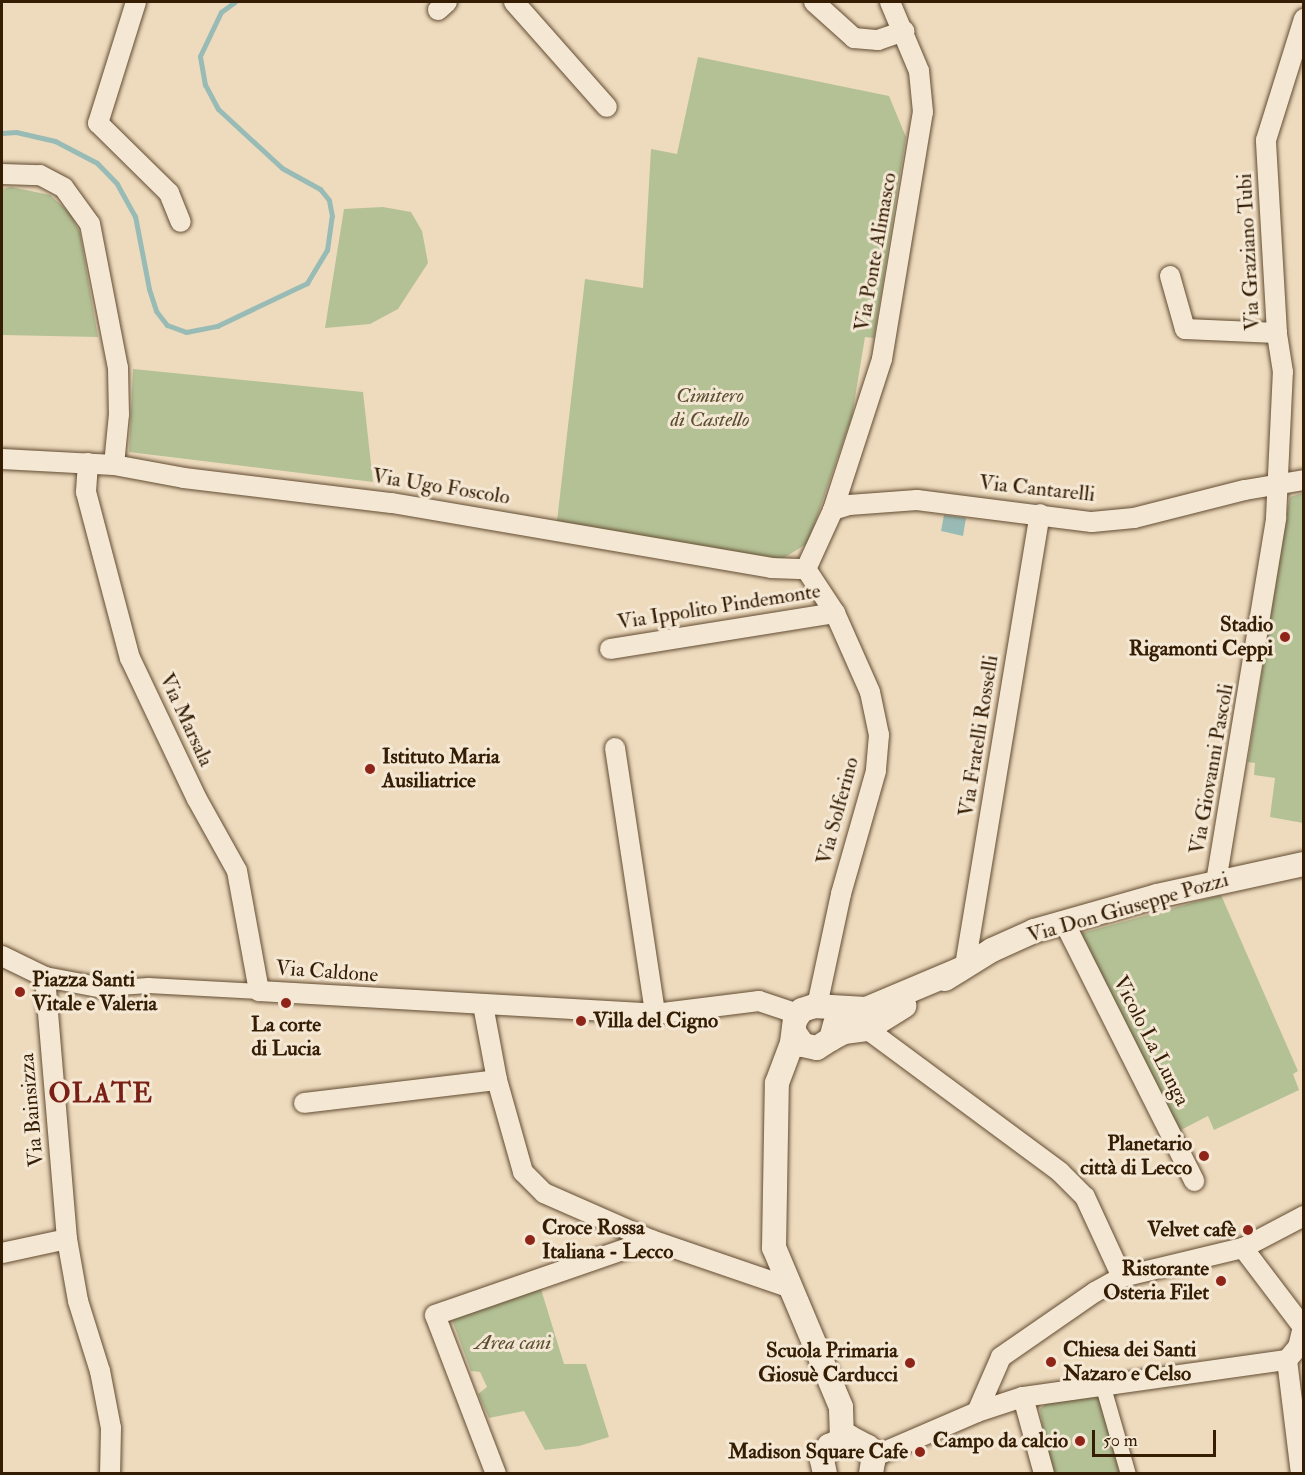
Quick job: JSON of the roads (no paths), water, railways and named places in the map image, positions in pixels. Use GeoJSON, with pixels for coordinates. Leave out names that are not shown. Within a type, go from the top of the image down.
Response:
{"type":"FeatureCollection","features":[{"type":"Feature","properties":{"kind":"street"},"geometry":{"type":"LineString","coordinates":[[136,2],[98,123],[169,193],[181,222]]}},
{"type":"Feature","properties":{"kind":"street"},"geometry":{"type":"LineString","coordinates":[[514,2],[607,107]]}},
{"type":"Feature","properties":{"kind":"street"},"geometry":{"type":"LineString","coordinates":[[814,2],[854,38],[878,40],[904,31]]}},
{"type":"Feature","properties":{"kind":"street","name":"Via Ponte Alimasco"},"geometry":{"type":"LineString","coordinates":[[833,510],[882,359],[923,112],[919,71],[890,2]]}},
{"type":"Feature","properties":{"kind":"street","name":"Via Graziano Tubi"},"geometry":{"type":"LineString","coordinates":[[1276,486],[1283,408],[1266,140],[1304,20]]}},
{"type":"Feature","properties":{"kind":"street"},"geometry":{"type":"LineString","coordinates":[[2,174],[40,175],[64,188],[90,224],[118,368],[119,414],[114,465]]}},
{"type":"Feature","properties":{"kind":"street"},"geometry":{"type":"LineString","coordinates":[[1170,276],[1185,329],[1277,333]]}},
{"type":"Feature","properties":{"kind":"street","name":"Via Ugo Foscolo"},"geometry":{"type":"LineString","coordinates":[[2,459],[114,465],[184,478],[392,503],[771,568],[806,568]]}},
{"type":"Feature","properties":{"kind":"street","name":"Via Marsala"},"geometry":{"type":"LineString","coordinates":[[88,463],[86,492],[130,658],[197,799],[237,871],[259,991]]}},
{"type":"Feature","properties":{"kind":"street","name":"Via Cantarelli"},"geometry":{"type":"LineString","coordinates":[[833,510],[849,505],[917,500],[1092,522],[1134,518],[1245,490],[1304,480]]}},
{"type":"Feature","properties":{"kind":"street","name":"Via Giovanni Pascoli"},"geometry":{"type":"LineString","coordinates":[[1216,882],[1264,602],[1276,518],[1276,486]]}},
{"type":"Feature","properties":{"kind":"street"},"geometry":{"type":"LineString","coordinates":[[806,568],[833,510]]}},
{"type":"Feature","properties":{"kind":"street","name":"Via Fratelli Rosselli"},"geometry":{"type":"LineString","coordinates":[[962,968],[1040,514]]}},
{"type":"Feature","properties":{"kind":"street","name":"Via Solferino"},"geometry":{"type":"LineString","coordinates":[[806,568],[835,613],[870,692],[879,735],[876,771],[807,1015]]}},
{"type":"Feature","properties":{"kind":"street","name":"Via Ippolito Pindemonte"},"geometry":{"type":"LineString","coordinates":[[610,648],[835,613]]}},
{"type":"Feature","properties":{"kind":"street"},"geometry":{"type":"LineString","coordinates":[[615,748],[655,1014]]}},
{"type":"Feature","properties":{"kind":"street","name":"Via Don Giuseppe Pozzi"},"geometry":{"type":"LineString","coordinates":[[826,1043],[844,1032],[867,1029],[962,968],[1016,939],[1064,922],[1216,882],[1304,864]]}},
{"type":"Feature","properties":{"kind":"street","name":"Vicolo La Lunga"},"geometry":{"type":"LineString","coordinates":[[1064,922],[1194,1182]]}},
{"type":"Feature","properties":{"kind":"street","name":"Via Caldone"},"geometry":{"type":"LineString","coordinates":[[2,956],[45,977],[103,988],[148,985],[655,1014],[759,1001],[807,1015]]}},
{"type":"Feature","properties":{"kind":"street","name":"Via Don Giuseppe Pozzi"},"geometry":{"type":"LineString","coordinates":[[807,1015],[866,1009],[962,968]]}},
{"type":"Feature","properties":{"kind":"street","name":"Via Bainsizza"},"geometry":{"type":"LineString","coordinates":[[45,977],[67,1239],[78,1301],[100,1371],[108,1417],[110,1473]]}},
{"type":"Feature","properties":{"kind":"street"},"geometry":{"type":"LineString","coordinates":[[483,1005],[498,1080],[523,1172],[544,1193],[651,1240],[788,1287]]}},
{"type":"Feature","properties":{"kind":"street"},"geometry":{"type":"LineString","coordinates":[[807,1015],[803,1045],[826,1043]]}},
{"type":"Feature","properties":{"kind":"street"},"geometry":{"type":"LineString","coordinates":[[776,1117],[792,1079],[826,1043],[834,1022],[807,1015]]}},
{"type":"Feature","properties":{"kind":"street"},"geometry":{"type":"LineString","coordinates":[[807,1015],[775,1091],[774,1241],[788,1287],[841,1407],[842,1438]]}},
{"type":"Feature","properties":{"kind":"street"},"geometry":{"type":"LineString","coordinates":[[867,1029],[1068,1181],[1085,1197],[1119,1262],[1122,1277]]}},
{"type":"Feature","properties":{"kind":"street"},"geometry":{"type":"LineString","coordinates":[[304,1103],[498,1080]]}},
{"type":"Feature","properties":{"kind":"street"},"geometry":{"type":"LineString","coordinates":[[976,1412],[1001,1357],[1122,1277],[1243,1248],[1304,1216]]}},
{"type":"Feature","properties":{"kind":"street"},"geometry":{"type":"LineString","coordinates":[[2,1253],[67,1239]]}},
{"type":"Feature","properties":{"kind":"street"},"geometry":{"type":"LineString","coordinates":[[496,1473],[435,1315],[651,1240]]}},
{"type":"Feature","properties":{"kind":"street"},"geometry":{"type":"LineString","coordinates":[[842,1438],[863,1442],[871,1463],[882,1453],[976,1412],[1023,1397],[1287,1360],[1298,1347],[1302,1327],[1243,1248]]}},
{"type":"Feature","properties":{"kind":"street"},"geometry":{"type":"LineString","coordinates":[[1287,1360],[1301,1473]]}},
{"type":"Feature","properties":{"kind":"street"},"geometry":{"type":"LineString","coordinates":[[1103,1387],[1128,1473]]}},
{"type":"Feature","properties":{"kind":"street"},"geometry":{"type":"LineString","coordinates":[[1023,1397],[1044,1473]]}},
{"type":"Feature","properties":{"kind":"street"},"geometry":{"type":"LineString","coordinates":[[825,1473],[825,1452],[842,1438]]}},
{"type":"Feature","properties":{"kind":"water"},"geometry":{"type":"Polygon","coordinates":[[[944,515],[966,518],[963,536],[941,531],[944,515]]]}},
{"type":"Feature","properties":{"kind":"waterway"},"geometry":{"type":"LineString","coordinates":[[2,133],[16,132],[55,141],[97,163],[117,184],[135,216],[149,289],[156,311],[167,325],[186,332],[217,326],[307,283],[327,250],[332,216],[329,200],[320,189],[282,168],[218,109],[205,85],[200,56],[221,12],[235,2]]}},
{"type":"Feature","properties":{"kind":"place","name":"Stadio Rigamonti Ceppi"},"geometry":{"type":"Point","coordinates":[1285,637]}},
{"type":"Feature","properties":{"kind":"place","name":"Istituto Maria Ausiliatrice"},"geometry":{"type":"Point","coordinates":[370,769]}},
{"type":"Feature","properties":{"kind":"place","name":"Piazza Santi Vitale e Valeria"},"geometry":{"type":"Point","coordinates":[20,992]}},
{"type":"Feature","properties":{"kind":"place","name":"La corte di Lucia"},"geometry":{"type":"Point","coordinates":[286,1003]}},
{"type":"Feature","properties":{"kind":"place","name":"Villa del Cigno"},"geometry":{"type":"Point","coordinates":[581,1021]}},
{"type":"Feature","properties":{"kind":"place","name":"Planetario città di Lecco"},"geometry":{"type":"Point","coordinates":[1204,1156]}},
{"type":"Feature","properties":{"kind":"place","name":"Velvet cafè"},"geometry":{"type":"Point","coordinates":[1248,1230]}},
{"type":"Feature","properties":{"kind":"place","name":"Croce Rossa Italiana - Lecco"},"geometry":{"type":"Point","coordinates":[530,1240]}},
{"type":"Feature","properties":{"kind":"place","name":"Ristorante Osteria Filet"},"geometry":{"type":"Point","coordinates":[1221,1281]}},
{"type":"Feature","properties":{"kind":"place","name":"Chiesa dei Santi Nazaro e Celso"},"geometry":{"type":"Point","coordinates":[1051,1362]}},
{"type":"Feature","properties":{"kind":"place","name":"Scuola Primaria Giosuè Carducci"},"geometry":{"type":"Point","coordinates":[910,1363]}},
{"type":"Feature","properties":{"kind":"place","name":"Campo da calcio"},"geometry":{"type":"Point","coordinates":[1080,1441]}},
{"type":"Feature","properties":{"kind":"place","name":"Madison Square Cafe"},"geometry":{"type":"Point","coordinates":[920,1452]}},
{"type":"Feature","properties":{"kind":"district","name":"OLATE"},"geometry":{"type":"Point","coordinates":[101,1094]}},
{"type":"Feature","properties":{"kind":"park label","name":"Cimitero di Castello"},"geometry":{"type":"Point","coordinates":[710,408]}},
{"type":"Feature","properties":{"kind":"park label","name":"Area cani"},"geometry":{"type":"Point","coordinates":[513,1343]}}]}
